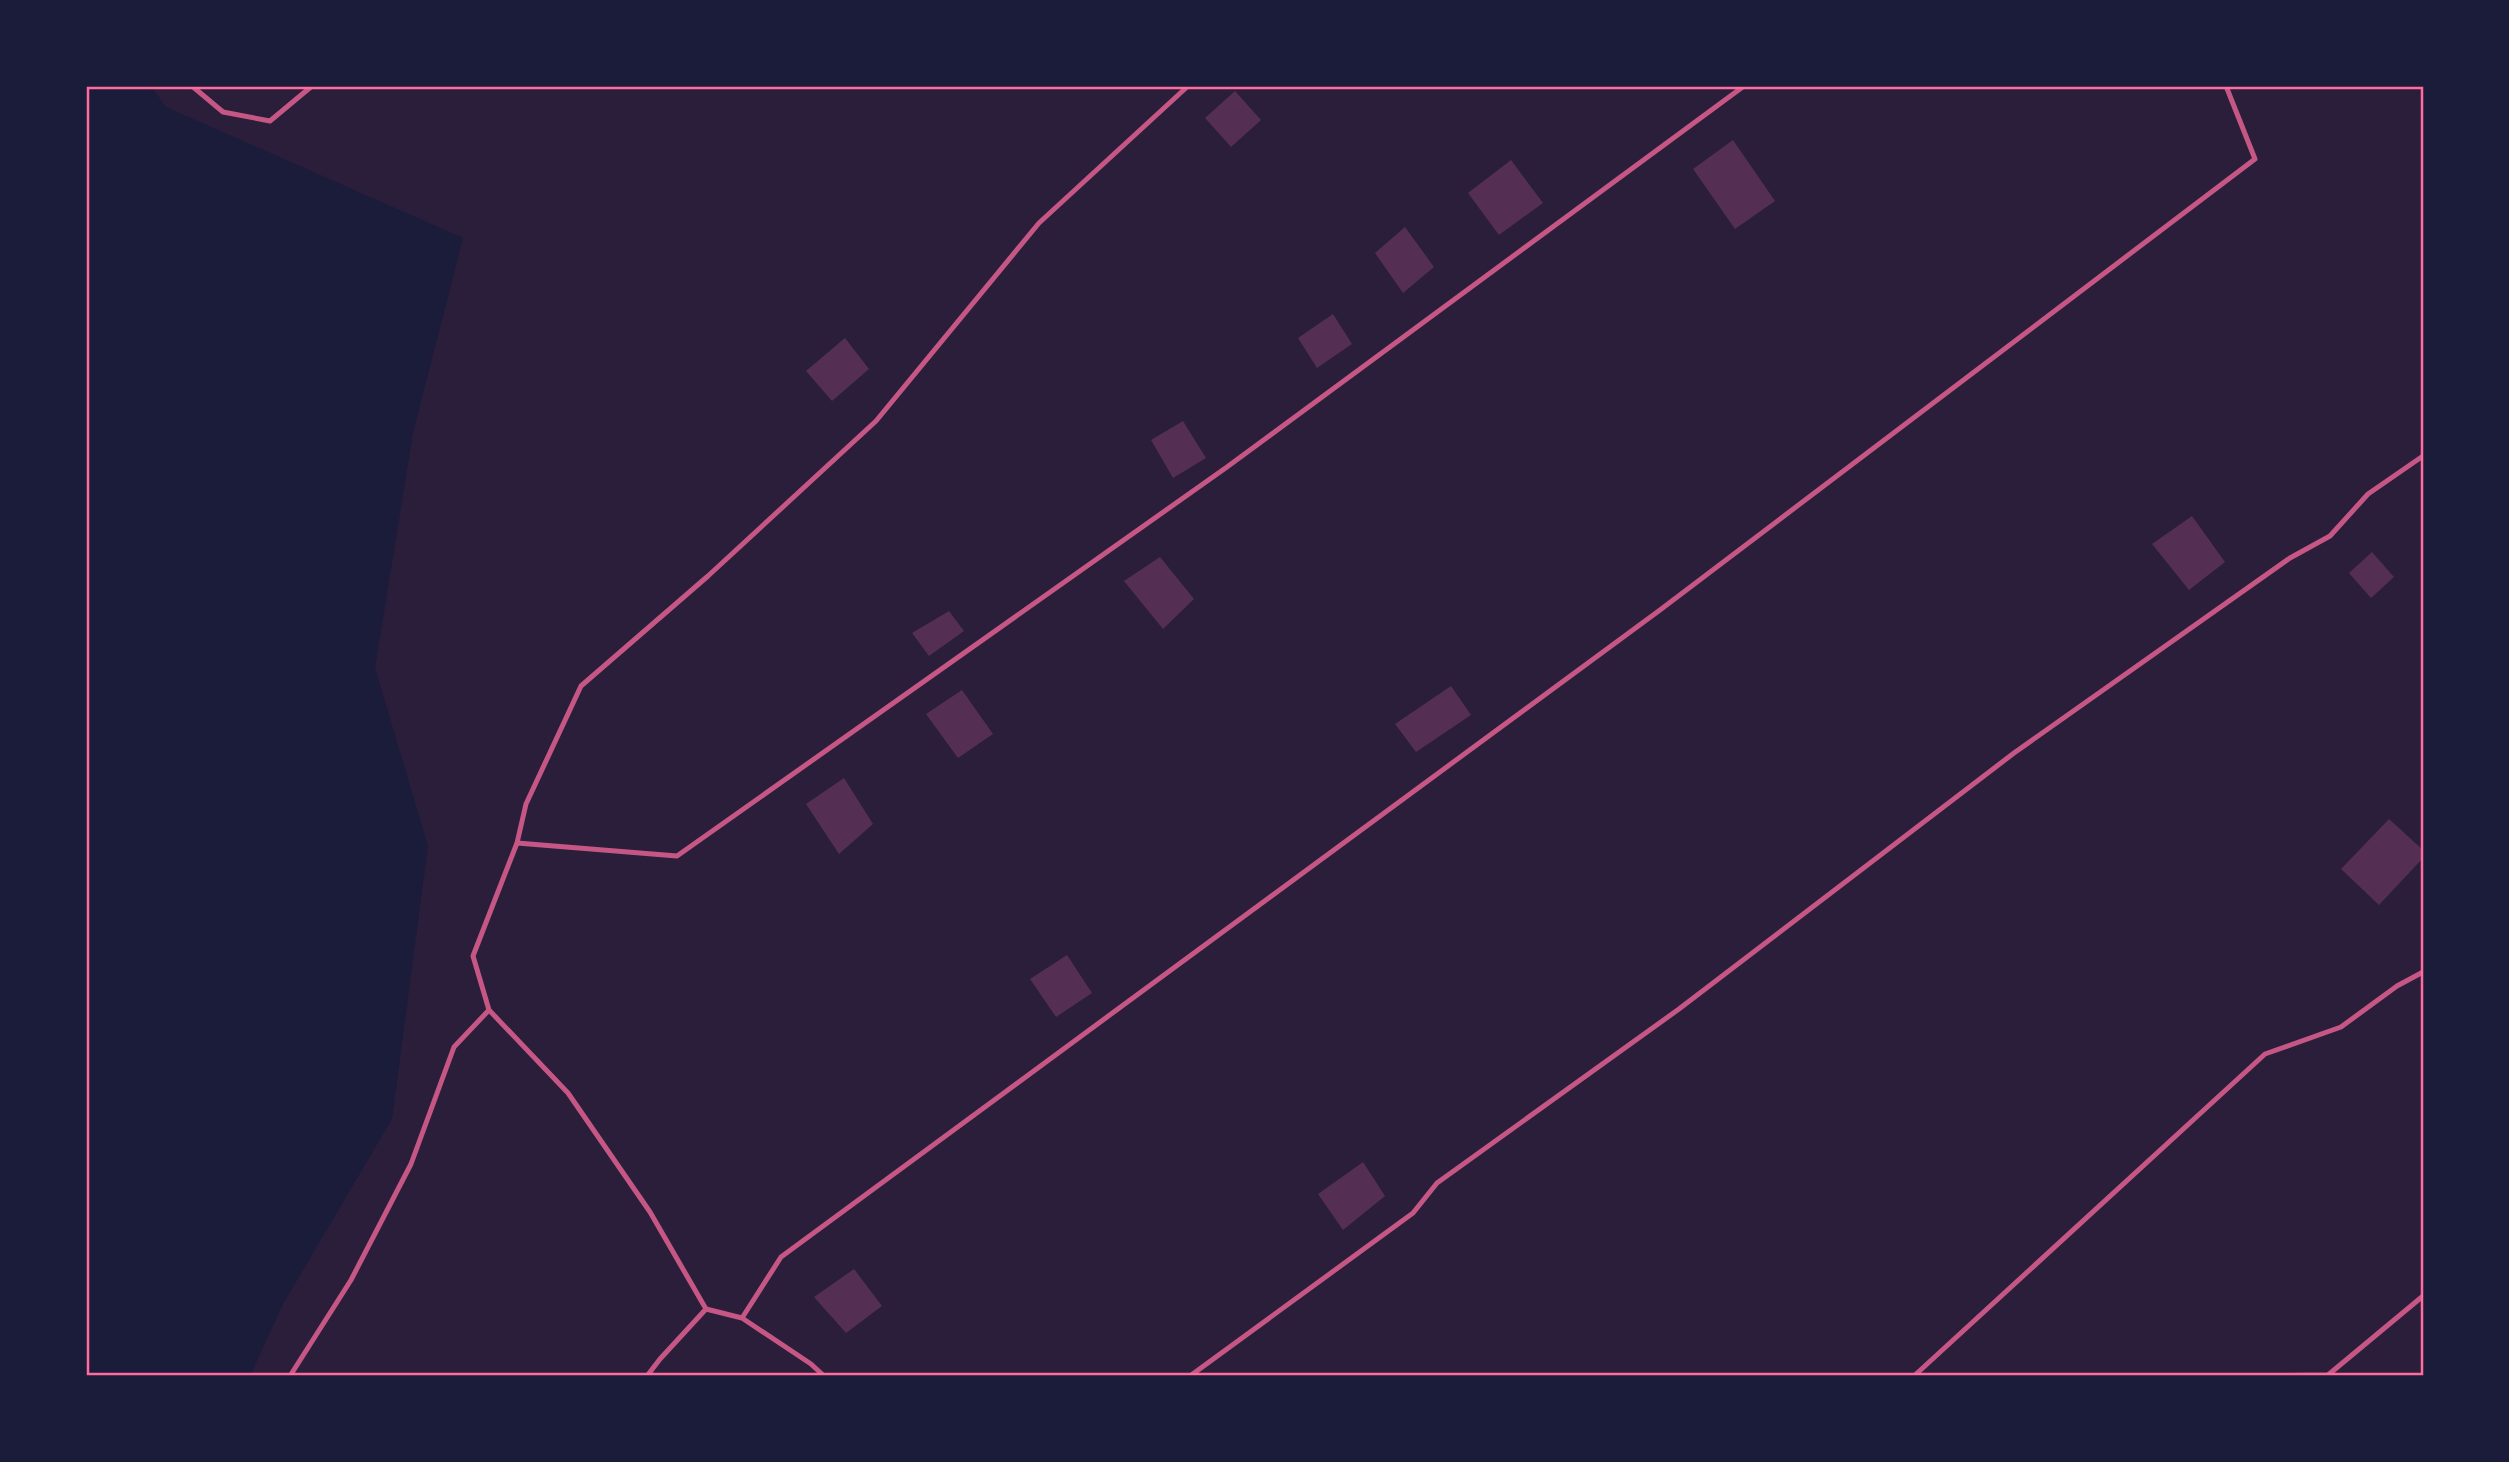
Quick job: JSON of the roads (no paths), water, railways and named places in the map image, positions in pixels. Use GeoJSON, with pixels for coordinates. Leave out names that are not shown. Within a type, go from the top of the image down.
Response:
{"type":"FeatureCollection","features":[{"type":"Feature","properties":{"kind":"lane"},"geometry":{"type":"LineString","coordinates":[[191,86],[223,112],[270,121],[312,86]]}},
{"type":"Feature","properties":{"kind":"lane"},"geometry":{"type":"LineString","coordinates":[[824,1376],[811,1364],[742,1318],[706,1310],[650,1212],[568,1093],[489,1010],[473,956],[517,843],[526,804],[581,686],[708,576],[876,421],[1039,223],[1188,86]]}},
{"type":"Feature","properties":{"kind":"lane"},"geometry":{"type":"LineString","coordinates":[[517,843],[677,856],[1227,467],[1744,86]]}},
{"type":"Feature","properties":{"kind":"lane"},"geometry":{"type":"LineString","coordinates":[[742,1318],[781,1257],[1660,610],[2255,159],[2225,86]]}},
{"type":"Feature","properties":{"kind":"lane"},"geometry":{"type":"LineString","coordinates":[[1190,1376],[1413,1213],[1437,1183],[1679,1009],[2014,753],[2290,558],[2330,536],[2368,494],[2423,456]]}},
{"type":"Feature","properties":{"kind":"lane"},"geometry":{"type":"LineString","coordinates":[[1914,1376],[2265,1054],[2341,1027],[2397,986],[2423,972]]}},
{"type":"Feature","properties":{"kind":"lane"},"geometry":{"type":"LineString","coordinates":[[289,1376],[351,1280],[411,1164],[454,1047],[489,1010]]}},
{"type":"Feature","properties":{"kind":"lane"},"geometry":{"type":"LineString","coordinates":[[2254,1376],[2328,1375],[2423,1296]]}},
{"type":"Feature","properties":{"kind":"lane"},"geometry":{"type":"LineString","coordinates":[[647,1376],[706,1310]]}}]}
